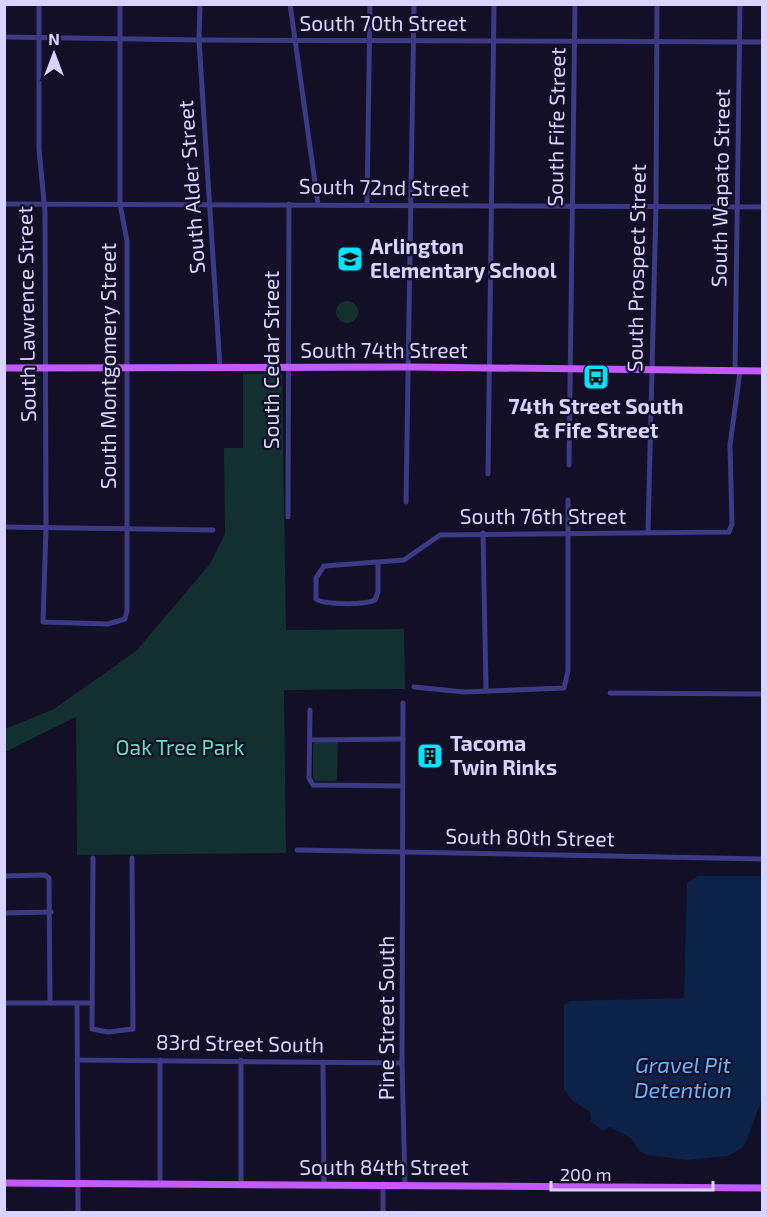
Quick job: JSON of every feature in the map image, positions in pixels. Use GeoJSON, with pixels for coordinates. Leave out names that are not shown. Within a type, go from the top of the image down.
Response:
{"type":"FeatureCollection","features":[{"type":"Feature","properties":{"kind":"main road","name":"South 74th Street"},"geometry":{"type":"LineString","coordinates":[[4,368],[410,367],[762,371]]}},
{"type":"Feature","properties":{"kind":"main road","name":"South 84th Street"},"geometry":{"type":"LineString","coordinates":[[4,1183],[762,1188]]}},
{"type":"Feature","properties":{"kind":"street","name":"South Lawrence Street"},"geometry":{"type":"LineString","coordinates":[[39,4],[39,149],[43,204],[46,368],[46,528],[43,622],[108,624],[125,619]]}},
{"type":"Feature","properties":{"kind":"street","name":"South Montgomery Street"},"geometry":{"type":"LineString","coordinates":[[120,4],[120,204],[127,241],[125,619]]}},
{"type":"Feature","properties":{"kind":"street","name":"South Alder Street"},"geometry":{"type":"LineString","coordinates":[[200,4],[199,40],[220,367]]}},
{"type":"Feature","properties":{"kind":"street"},"geometry":{"type":"LineString","coordinates":[[290,4],[318,204]]}},
{"type":"Feature","properties":{"kind":"street"},"geometry":{"type":"LineString","coordinates":[[367,205],[370,4]]}},
{"type":"Feature","properties":{"kind":"street"},"geometry":{"type":"LineString","coordinates":[[406,502],[410,367],[414,4]]}},
{"type":"Feature","properties":{"kind":"street"},"geometry":{"type":"LineString","coordinates":[[488,474],[494,4]]}},
{"type":"Feature","properties":{"kind":"street","name":"South Fife Street"},"geometry":{"type":"LineString","coordinates":[[569,465],[575,4]]}},
{"type":"Feature","properties":{"kind":"street","name":"South Prospect Street"},"geometry":{"type":"LineString","coordinates":[[648,533],[656,206],[657,4]]}},
{"type":"Feature","properties":{"kind":"street","name":"South Wapato Street"},"geometry":{"type":"LineString","coordinates":[[732,530],[730,445],[738,371],[737,207],[740,4]]}},
{"type":"Feature","properties":{"kind":"street","name":"South 70th Street"},"geometry":{"type":"LineString","coordinates":[[4,37],[762,42]]}},
{"type":"Feature","properties":{"kind":"street","name":"South 72nd Street"},"geometry":{"type":"LineString","coordinates":[[4,204],[762,207]]}},
{"type":"Feature","properties":{"kind":"street","name":"South Cedar Street"},"geometry":{"type":"LineString","coordinates":[[288,517],[289,204]]}},
{"type":"Feature","properties":{"kind":"street"},"geometry":{"type":"LineString","coordinates":[[414,687],[465,692],[486,689],[561,689],[566,684],[568,671],[568,500]]}},
{"type":"Feature","properties":{"kind":"street"},"geometry":{"type":"LineString","coordinates":[[4,527],[213,530]]}},
{"type":"Feature","properties":{"kind":"street","name":"South 76th Street"},"geometry":{"type":"LineString","coordinates":[[378,562],[378,592],[375,600],[366,603],[320,602],[316,597],[316,578],[324,566],[404,560],[440,535],[568,532],[724,533],[732,530]]}},
{"type":"Feature","properties":{"kind":"street"},"geometry":{"type":"LineString","coordinates":[[483,533],[486,689]]}},
{"type":"Feature","properties":{"kind":"street"},"geometry":{"type":"LineString","coordinates":[[610,693],[762,694]]}},
{"type":"Feature","properties":{"kind":"street","name":"Pine Street South"},"geometry":{"type":"LineString","coordinates":[[403,703],[402,1062],[405,1184]]}},
{"type":"Feature","properties":{"kind":"street"},"geometry":{"type":"LineString","coordinates":[[310,710],[311,783],[316,786],[403,786]]}},
{"type":"Feature","properties":{"kind":"street"},"geometry":{"type":"LineString","coordinates":[[310,740],[403,739]]}},
{"type":"Feature","properties":{"kind":"street","name":"South 80th Street"},"geometry":{"type":"LineString","coordinates":[[297,850],[762,859]]}},
{"type":"Feature","properties":{"kind":"street"},"geometry":{"type":"LineString","coordinates":[[93,858],[91,1003],[92,1029],[95,1032],[134,1029],[132,858]]}},
{"type":"Feature","properties":{"kind":"street"},"geometry":{"type":"LineString","coordinates":[[4,876],[48,876],[51,912],[50,1003]]}},
{"type":"Feature","properties":{"kind":"street"},"geometry":{"type":"LineString","coordinates":[[4,913],[51,912]]}},
{"type":"Feature","properties":{"kind":"street"},"geometry":{"type":"LineString","coordinates":[[77,1003],[78,1212]]}},
{"type":"Feature","properties":{"kind":"street"},"geometry":{"type":"LineString","coordinates":[[4,1004],[91,1003]]}},
{"type":"Feature","properties":{"kind":"street","name":"83rd Street South"},"geometry":{"type":"LineString","coordinates":[[78,1060],[402,1062]]}},
{"type":"Feature","properties":{"kind":"street"},"geometry":{"type":"LineString","coordinates":[[160,1060],[160,1183]]}},
{"type":"Feature","properties":{"kind":"street"},"geometry":{"type":"LineString","coordinates":[[241,1060],[241,1184]]}},
{"type":"Feature","properties":{"kind":"street"},"geometry":{"type":"LineString","coordinates":[[323,1062],[324,1184]]}},
{"type":"Feature","properties":{"kind":"street"},"geometry":{"type":"LineString","coordinates":[[383,1184],[383,1212]]}},
{"type":"Feature","properties":{"kind":"green space"},"geometry":{"type":"Polygon","coordinates":[[[347,301],[355,304],[358,312],[355,320],[347,323],[339,320],[336,312],[339,304],[347,301]]]}},
{"type":"Feature","properties":{"kind":"green space","name":"Oak Tree Park"},"geometry":{"type":"Polygon","coordinates":[[[243,374],[282,374],[286,630],[404,629],[405,689],[284,690],[286,853],[77,855],[76,717],[5,752],[5,729],[54,709],[136,651],[210,564],[225,534],[224,448],[243,448],[243,374]]]}},
{"type":"Feature","properties":{"kind":"green space"},"geometry":{"type":"Polygon","coordinates":[[[338,741],[337,779],[335,781],[315,781],[313,745],[315,742],[338,741]]]}},
{"type":"Feature","properties":{"kind":"water","name":"Gravel Pit Detention"},"geometry":{"type":"Polygon","coordinates":[[[698,876],[762,876],[762,1099],[746,1142],[741,1149],[727,1156],[688,1160],[648,1155],[639,1151],[631,1138],[610,1127],[603,1131],[591,1121],[590,1112],[572,1100],[564,1090],[564,1005],[570,1001],[684,998],[687,883],[698,876]]]}},
{"type":"Feature","properties":{"kind":"place","name":"Arlington Elementary School"},"geometry":{"type":"Point","coordinates":[350,259]}},
{"type":"Feature","properties":{"kind":"place","name":"74th Street South & Fife Street"},"geometry":{"type":"Point","coordinates":[596,377]}},
{"type":"Feature","properties":{"kind":"place","name":"Tacoma Twin Rinks"},"geometry":{"type":"Point","coordinates":[430,756]}}]}
